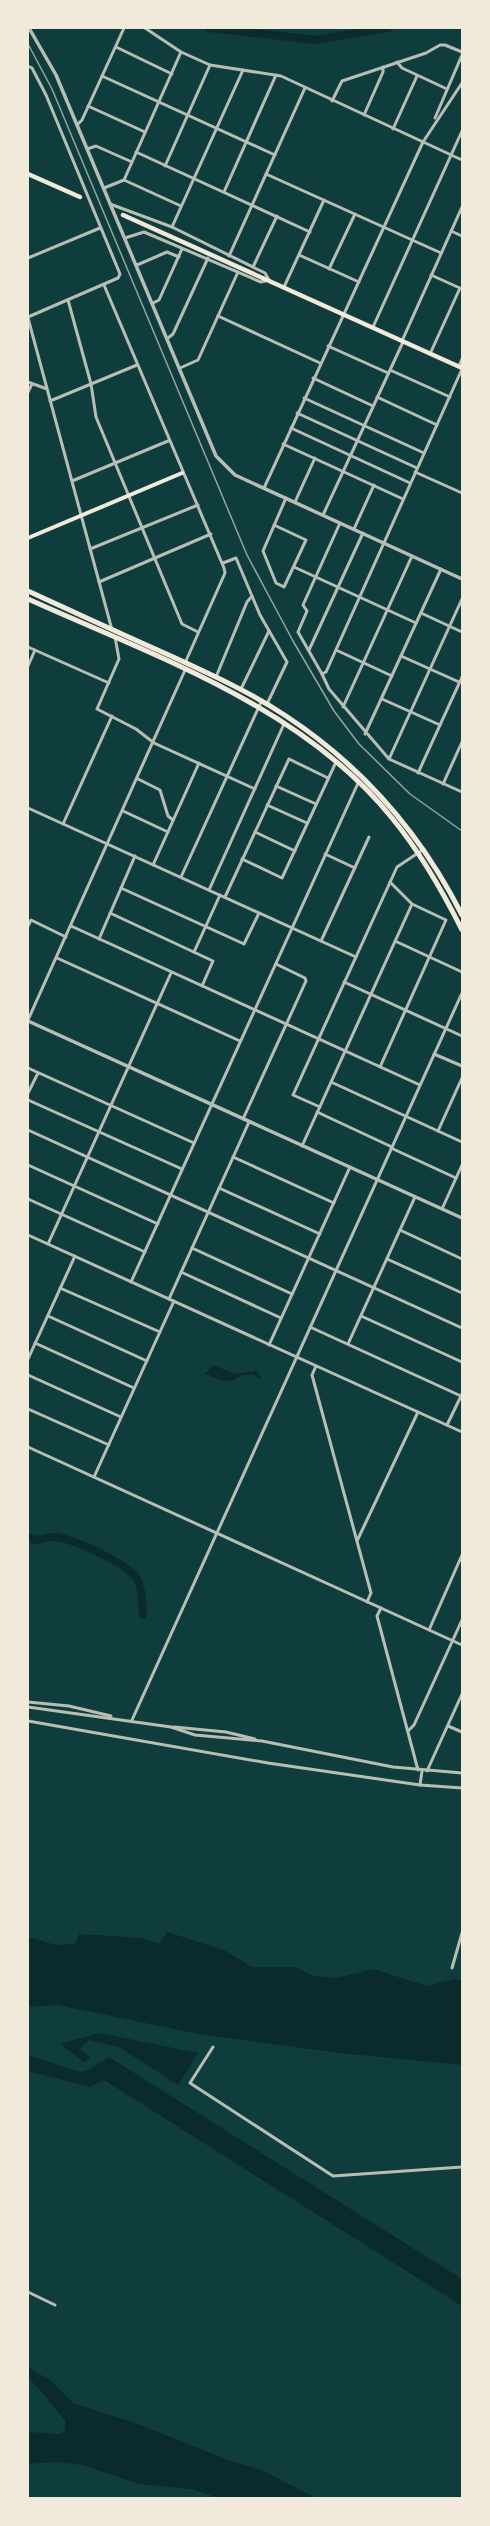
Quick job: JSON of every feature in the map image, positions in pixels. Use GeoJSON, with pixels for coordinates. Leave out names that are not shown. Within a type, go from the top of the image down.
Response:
{"type":"FeatureCollection","features":[{"type":"Feature","properties":{"kind":"highway"},"geometry":{"type":"LineString","coordinates":[[28,591],[241,689],[262,700],[308,731],[363,777],[397,813],[424,849],[462,915]]}},
{"type":"Feature","properties":{"kind":"highway"},"geometry":{"type":"LineString","coordinates":[[28,599],[187,671],[259,707],[285,723],[336,762],[392,817],[418,852],[442,892],[462,930]]}},
{"type":"Feature","properties":{"kind":"main road"},"geometry":{"type":"LineString","coordinates":[[28,174],[80,197]]}},
{"type":"Feature","properties":{"kind":"main road"},"geometry":{"type":"LineString","coordinates":[[123,214],[461,368]]}},
{"type":"Feature","properties":{"kind":"main road"},"geometry":{"type":"LineString","coordinates":[[28,538],[182,473]]}},
{"type":"Feature","properties":{"kind":"street"},"geometry":{"type":"LineString","coordinates":[[29,28],[56,75],[168,338],[216,456],[235,475],[462,579]]}},
{"type":"Feature","properties":{"kind":"street"},"geometry":{"type":"LineString","coordinates":[[77,125],[88,106],[124,28]]}},
{"type":"Feature","properties":{"kind":"street"},"geometry":{"type":"LineString","coordinates":[[145,28],[181,52],[210,65],[276,75],[462,160]]}},
{"type":"Feature","properties":{"kind":"street"},"geometry":{"type":"LineString","coordinates":[[332,101],[342,81],[426,53],[440,46],[445,45],[462,52]]}},
{"type":"Feature","properties":{"kind":"street"},"geometry":{"type":"LineString","coordinates":[[116,47],[172,74]]}},
{"type":"Feature","properties":{"kind":"street"},"geometry":{"type":"LineString","coordinates":[[104,188],[124,180],[181,52]]}},
{"type":"Feature","properties":{"kind":"street"},"geometry":{"type":"LineString","coordinates":[[264,488],[313,378],[434,121],[462,55]]}},
{"type":"Feature","properties":{"kind":"street"},"geometry":{"type":"LineString","coordinates":[[397,62],[402,68],[447,89]]}},
{"type":"Feature","properties":{"kind":"street"},"geometry":{"type":"LineString","coordinates":[[165,166],[210,65]]}},
{"type":"Feature","properties":{"kind":"street"},"geometry":{"type":"LineString","coordinates":[[28,66],[32,68],[46,95],[120,274],[118,278],[104,285],[28,318],[120,659],[97,709],[136,729],[154,743],[254,789]]}},
{"type":"Feature","properties":{"kind":"street"},"geometry":{"type":"LineString","coordinates":[[364,115],[383,72],[383,67]]}},
{"type":"Feature","properties":{"kind":"street"},"geometry":{"type":"LineString","coordinates":[[172,227],[243,70]]}},
{"type":"Feature","properties":{"kind":"street"},"geometry":{"type":"LineString","coordinates":[[224,192],[276,75]]}},
{"type":"Feature","properties":{"kind":"street"},"geometry":{"type":"LineString","coordinates":[[102,76],[275,155]]}},
{"type":"Feature","properties":{"kind":"street"},"geometry":{"type":"LineString","coordinates":[[394,129],[417,76]]}},
{"type":"Feature","properties":{"kind":"street"},"geometry":{"type":"LineString","coordinates":[[434,121],[462,83]]}},
{"type":"Feature","properties":{"kind":"street"},"geometry":{"type":"LineString","coordinates":[[229,256],[305,88]]}},
{"type":"Feature","properties":{"kind":"street"},"geometry":{"type":"LineString","coordinates":[[88,106],[145,132]]}},
{"type":"Feature","properties":{"kind":"street"},"geometry":{"type":"LineString","coordinates":[[373,327],[462,131]]}},
{"type":"Feature","properties":{"kind":"street"},"geometry":{"type":"LineString","coordinates":[[87,149],[96,146],[132,162]]}},
{"type":"Feature","properties":{"kind":"street"},"geometry":{"type":"LineString","coordinates":[[136,152],[310,232]]}},
{"type":"Feature","properties":{"kind":"street"},"geometry":{"type":"LineString","coordinates":[[266,174],[441,253]]}},
{"type":"Feature","properties":{"kind":"street"},"geometry":{"type":"LineString","coordinates":[[124,180],[181,206]]}},
{"type":"Feature","properties":{"kind":"street"},"geometry":{"type":"LineString","coordinates":[[284,287],[324,200]]}},
{"type":"Feature","properties":{"kind":"street"},"geometry":{"type":"LineString","coordinates":[[110,204],[172,227],[265,273],[269,280],[261,282],[208,258],[182,249],[144,232],[125,238]]}},
{"type":"Feature","properties":{"kind":"street"},"geometry":{"type":"LineString","coordinates":[[323,515],[389,372],[462,207]]}},
{"type":"Feature","properties":{"kind":"street"},"geometry":{"type":"LineString","coordinates":[[329,269],[355,214]]}},
{"type":"Feature","properties":{"kind":"street"},"geometry":{"type":"LineString","coordinates":[[254,267],[277,216]]}},
{"type":"Feature","properties":{"kind":"street"},"geometry":{"type":"LineString","coordinates":[[28,258],[100,228]]}},
{"type":"Feature","properties":{"kind":"street"},"geometry":{"type":"LineString","coordinates":[[451,231],[462,236]]}},
{"type":"Feature","properties":{"kind":"street"},"geometry":{"type":"LineString","coordinates":[[153,303],[159,300],[182,249]]}},
{"type":"Feature","properties":{"kind":"street"},"geometry":{"type":"LineString","coordinates":[[137,265],[167,252],[179,257]]}},
{"type":"Feature","properties":{"kind":"street"},"geometry":{"type":"LineString","coordinates":[[299,255],[359,282]]}},
{"type":"Feature","properties":{"kind":"street"},"geometry":{"type":"LineString","coordinates":[[168,338],[173,334],[208,258]]}},
{"type":"Feature","properties":{"kind":"street"},"geometry":{"type":"LineString","coordinates":[[180,368],[198,360],[238,272]]}},
{"type":"Feature","properties":{"kind":"street"},"geometry":{"type":"LineString","coordinates":[[430,354],[461,289],[431,275]]}},
{"type":"Feature","properties":{"kind":"street"},"geometry":{"type":"LineString","coordinates":[[104,285],[168,441],[211,534],[223,563],[225,573],[185,662],[187,671],[28,1021],[462,1218]]}},
{"type":"Feature","properties":{"kind":"street"},"geometry":{"type":"LineString","coordinates":[[68,300],[90,384],[96,417],[182,624],[198,632]]}},
{"type":"Feature","properties":{"kind":"street"},"geometry":{"type":"LineString","coordinates":[[218,316],[320,363]]}},
{"type":"Feature","properties":{"kind":"street"},"geometry":{"type":"LineString","coordinates":[[328,346],[450,397]]}},
{"type":"Feature","properties":{"kind":"street"},"geometry":{"type":"LineString","coordinates":[[322,674],[326,672],[450,397],[461,368],[462,359]]}},
{"type":"Feature","properties":{"kind":"street"},"geometry":{"type":"LineString","coordinates":[[50,401],[137,365]]}},
{"type":"Feature","properties":{"kind":"street"},"geometry":{"type":"LineString","coordinates":[[313,378],[373,406]]}},
{"type":"Feature","properties":{"kind":"street"},"geometry":{"type":"LineString","coordinates":[[28,382],[47,390]]}},
{"type":"Feature","properties":{"kind":"street"},"geometry":{"type":"LineString","coordinates":[[28,392],[32,384]]}},
{"type":"Feature","properties":{"kind":"street"},"geometry":{"type":"LineString","coordinates":[[377,397],[437,425]]}},
{"type":"Feature","properties":{"kind":"street"},"geometry":{"type":"LineString","coordinates":[[304,398],[424,453]]}},
{"type":"Feature","properties":{"kind":"street"},"geometry":{"type":"LineString","coordinates":[[297,413],[417,468]]}},
{"type":"Feature","properties":{"kind":"street"},"geometry":{"type":"LineString","coordinates":[[291,428],[410,483]]}},
{"type":"Feature","properties":{"kind":"street"},"geometry":{"type":"LineString","coordinates":[[72,481],[168,441]]}},
{"type":"Feature","properties":{"kind":"street"},"geometry":{"type":"LineString","coordinates":[[283,444],[403,499]]}},
{"type":"Feature","properties":{"kind":"street"},"geometry":{"type":"LineString","coordinates":[[295,502],[315,458]]}},
{"type":"Feature","properties":{"kind":"street"},"geometry":{"type":"LineString","coordinates":[[415,472],[462,494]]}},
{"type":"Feature","properties":{"kind":"street"},"geometry":{"type":"LineString","coordinates":[[354,529],[374,485]]}},
{"type":"Feature","properties":{"kind":"street"},"geometry":{"type":"LineString","coordinates":[[274,525],[306,540],[284,587],[276,583],[263,551],[274,525],[286,498]]}},
{"type":"Feature","properties":{"kind":"street"},"geometry":{"type":"LineString","coordinates":[[90,549],[198,505]]}},
{"type":"Feature","properties":{"kind":"street"},"geometry":{"type":"LineString","coordinates":[[340,523],[303,605],[307,611],[298,632],[329,689],[365,734],[389,759],[462,792]]}},
{"type":"Feature","properties":{"kind":"street"},"geometry":{"type":"LineString","coordinates":[[309,650],[362,533]]}},
{"type":"Feature","properties":{"kind":"street"},"geometry":{"type":"LineString","coordinates":[[99,582],[211,534]]}},
{"type":"Feature","properties":{"kind":"street"},"geometry":{"type":"LineString","coordinates":[[343,707],[412,556]]}},
{"type":"Feature","properties":{"kind":"street"},"geometry":{"type":"LineString","coordinates":[[223,563],[236,558],[269,631],[287,662],[268,704]]}},
{"type":"Feature","properties":{"kind":"street"},"geometry":{"type":"LineString","coordinates":[[294,567],[416,623]]}},
{"type":"Feature","properties":{"kind":"street"},"geometry":{"type":"LineString","coordinates":[[365,734],[441,569]]}},
{"type":"Feature","properties":{"kind":"street"},"geometry":{"type":"LineString","coordinates":[[216,677],[247,602],[252,596]]}},
{"type":"Feature","properties":{"kind":"street"},"geometry":{"type":"LineString","coordinates":[[389,759],[462,599]]}},
{"type":"Feature","properties":{"kind":"street"},"geometry":{"type":"LineString","coordinates":[[421,613],[462,632]]}},
{"type":"Feature","properties":{"kind":"street"},"geometry":{"type":"LineString","coordinates":[[241,689],[269,631]]}},
{"type":"Feature","properties":{"kind":"street"},"geometry":{"type":"LineString","coordinates":[[28,646],[109,682]]}},
{"type":"Feature","properties":{"kind":"street"},"geometry":{"type":"LineString","coordinates":[[28,666],[35,650]]}},
{"type":"Feature","properties":{"kind":"street"},"geometry":{"type":"LineString","coordinates":[[336,650],[392,676]]}},
{"type":"Feature","properties":{"kind":"street"},"geometry":{"type":"LineString","coordinates":[[401,656],[430,669],[462,687]]}},
{"type":"Feature","properties":{"kind":"street"},"geometry":{"type":"LineString","coordinates":[[418,773],[462,677]]}},
{"type":"Feature","properties":{"kind":"street"},"geometry":{"type":"LineString","coordinates":[[382,698],[440,725]]}},
{"type":"Feature","properties":{"kind":"street"},"geometry":{"type":"LineString","coordinates":[[181,877],[262,700]]}},
{"type":"Feature","properties":{"kind":"street"},"geometry":{"type":"LineString","coordinates":[[63,824],[112,716]]}},
{"type":"Feature","properties":{"kind":"street"},"geometry":{"type":"LineString","coordinates":[[208,890],[285,723]]}},
{"type":"Feature","properties":{"kind":"street"},"geometry":{"type":"LineString","coordinates":[[443,784],[462,742]]}},
{"type":"Feature","properties":{"kind":"street"},"geometry":{"type":"LineString","coordinates":[[225,897],[288,759],[328,778]]}},
{"type":"Feature","properties":{"kind":"street"},"geometry":{"type":"LineString","coordinates":[[242,859],[282,878],[336,762]]}},
{"type":"Feature","properties":{"kind":"street"},"geometry":{"type":"LineString","coordinates":[[154,865],[199,764]]}},
{"type":"Feature","properties":{"kind":"street"},"geometry":{"type":"LineString","coordinates":[[131,1282],[358,782],[363,777]]}},
{"type":"Feature","properties":{"kind":"street"},"geometry":{"type":"LineString","coordinates":[[138,780],[160,790],[168,816],[173,820]]}},
{"type":"Feature","properties":{"kind":"street"},"geometry":{"type":"LineString","coordinates":[[276,786],[316,804]]}},
{"type":"Feature","properties":{"kind":"street"},"geometry":{"type":"LineString","coordinates":[[267,805],[307,823]]}},
{"type":"Feature","properties":{"kind":"street"},"geometry":{"type":"LineString","coordinates":[[28,808],[356,957]]}},
{"type":"Feature","properties":{"kind":"street"},"geometry":{"type":"LineString","coordinates":[[123,811],[168,832]]}},
{"type":"Feature","properties":{"kind":"street"},"geometry":{"type":"LineString","coordinates":[[255,832],[295,851]]}},
{"type":"Feature","properties":{"kind":"street"},"geometry":{"type":"LineString","coordinates":[[321,941],[369,837]]}},
{"type":"Feature","properties":{"kind":"street"},"geometry":{"type":"LineString","coordinates":[[320,1107],[293,1095],[397,867],[424,849]]}},
{"type":"Feature","properties":{"kind":"street"},"geometry":{"type":"LineString","coordinates":[[325,854],[355,868]]}},
{"type":"Feature","properties":{"kind":"street"},"geometry":{"type":"LineString","coordinates":[[99,939],[136,856]]}},
{"type":"Feature","properties":{"kind":"street"},"geometry":{"type":"LineString","coordinates":[[380,1067],[446,920],[412,904],[390,882]]}},
{"type":"Feature","properties":{"kind":"street"},"geometry":{"type":"LineString","coordinates":[[121,888],[244,944],[259,912]]}},
{"type":"Feature","properties":{"kind":"street"},"geometry":{"type":"LineString","coordinates":[[194,952],[220,895]]}},
{"type":"Feature","properties":{"kind":"street"},"geometry":{"type":"LineString","coordinates":[[302,1146],[412,904]]}},
{"type":"Feature","properties":{"kind":"street"},"geometry":{"type":"LineString","coordinates":[[110,913],[213,961],[202,986]]}},
{"type":"Feature","properties":{"kind":"street"},"geometry":{"type":"LineString","coordinates":[[28,926],[31,920],[66,937]]}},
{"type":"Feature","properties":{"kind":"street"},"geometry":{"type":"LineString","coordinates":[[71,926],[171,973],[420,1085]]}},
{"type":"Feature","properties":{"kind":"street"},"geometry":{"type":"LineString","coordinates":[[395,941],[462,972]]}},
{"type":"Feature","properties":{"kind":"street"},"geometry":{"type":"LineString","coordinates":[[57,958],[240,1041]]}},
{"type":"Feature","properties":{"kind":"street"},"geometry":{"type":"LineString","coordinates":[[243,1119],[305,978],[276,964]]}},
{"type":"Feature","properties":{"kind":"street"},"geometry":{"type":"LineString","coordinates":[[48,1244],[171,973]]}},
{"type":"Feature","properties":{"kind":"street"},"geometry":{"type":"LineString","coordinates":[[344,982],[462,1036]]}},
{"type":"Feature","properties":{"kind":"street"},"geometry":{"type":"LineString","coordinates":[[132,1720],[462,993]]}},
{"type":"Feature","properties":{"kind":"street"},"geometry":{"type":"LineString","coordinates":[[434,1054],[462,1066]]}},
{"type":"Feature","properties":{"kind":"street"},"geometry":{"type":"LineString","coordinates":[[28,1068],[194,1143]]}},
{"type":"Feature","properties":{"kind":"street"},"geometry":{"type":"LineString","coordinates":[[28,1093],[38,1072]]}},
{"type":"Feature","properties":{"kind":"street"},"geometry":{"type":"LineString","coordinates":[[438,1131],[462,1078]]}},
{"type":"Feature","properties":{"kind":"street"},"geometry":{"type":"LineString","coordinates":[[331,1082],[462,1142]]}},
{"type":"Feature","properties":{"kind":"street"},"geometry":{"type":"LineString","coordinates":[[28,1100],[182,1169]]}},
{"type":"Feature","properties":{"kind":"street"},"geometry":{"type":"LineString","coordinates":[[317,1112],[456,1178]]}},
{"type":"Feature","properties":{"kind":"street"},"geometry":{"type":"LineString","coordinates":[[169,1299],[249,1122]]}},
{"type":"Feature","properties":{"kind":"street"},"geometry":{"type":"LineString","coordinates":[[28,1130],[462,1328]]}},
{"type":"Feature","properties":{"kind":"street"},"geometry":{"type":"LineString","coordinates":[[233,1157],[334,1203]]}},
{"type":"Feature","properties":{"kind":"street"},"geometry":{"type":"LineString","coordinates":[[28,1164],[158,1224]]}},
{"type":"Feature","properties":{"kind":"street"},"geometry":{"type":"LineString","coordinates":[[442,1209],[462,1166]]}},
{"type":"Feature","properties":{"kind":"street"},"geometry":{"type":"LineString","coordinates":[[269,1345],[350,1167]]}},
{"type":"Feature","properties":{"kind":"street"},"geometry":{"type":"LineString","coordinates":[[219,1188],[320,1234]]}},
{"type":"Feature","properties":{"kind":"street"},"geometry":{"type":"LineString","coordinates":[[348,1344],[415,1197]]}},
{"type":"Feature","properties":{"kind":"street"},"geometry":{"type":"LineString","coordinates":[[28,1199],[145,1252]]}},
{"type":"Feature","properties":{"kind":"street"},"geometry":{"type":"LineString","coordinates":[[400,1230],[462,1259]]}},
{"type":"Feature","properties":{"kind":"street"},"geometry":{"type":"LineString","coordinates":[[28,1235],[462,1432]]}},
{"type":"Feature","properties":{"kind":"street"},"geometry":{"type":"LineString","coordinates":[[192,1248],[292,1294]]}},
{"type":"Feature","properties":{"kind":"street"},"geometry":{"type":"LineString","coordinates":[[28,1359],[75,1256]]}},
{"type":"Feature","properties":{"kind":"street"},"geometry":{"type":"LineString","coordinates":[[387,1259],[462,1293]]}},
{"type":"Feature","properties":{"kind":"street"},"geometry":{"type":"LineString","coordinates":[[181,1272],[281,1318]]}},
{"type":"Feature","properties":{"kind":"street"},"geometry":{"type":"LineString","coordinates":[[60,1288],[160,1332]]}},
{"type":"Feature","properties":{"kind":"street"},"geometry":{"type":"LineString","coordinates":[[94,1477],[174,1302]]}},
{"type":"Feature","properties":{"kind":"street"},"geometry":{"type":"LineString","coordinates":[[48,1316],[147,1360]]}},
{"type":"Feature","properties":{"kind":"street"},"geometry":{"type":"LineString","coordinates":[[361,1316],[462,1362]]}},
{"type":"Feature","properties":{"kind":"street"},"geometry":{"type":"LineString","coordinates":[[310,1327],[462,1395],[447,1425]]}},
{"type":"Feature","properties":{"kind":"street"},"geometry":{"type":"LineString","coordinates":[[35,1343],[134,1388]]}},
{"type":"Feature","properties":{"kind":"street"},"geometry":{"type":"LineString","coordinates":[[316,1366],[312,1375],[371,1593],[367,1602]]}},
{"type":"Feature","properties":{"kind":"street"},"geometry":{"type":"LineString","coordinates":[[28,1375],[121,1417]]}},
{"type":"Feature","properties":{"kind":"street"},"geometry":{"type":"LineString","coordinates":[[28,1409],[108,1445]]}},
{"type":"Feature","properties":{"kind":"street"},"geometry":{"type":"LineString","coordinates":[[357,1542],[418,1412]]}},
{"type":"Feature","properties":{"kind":"street"},"geometry":{"type":"LineString","coordinates":[[28,1447],[462,1645]]}},
{"type":"Feature","properties":{"kind":"street"},"geometry":{"type":"LineString","coordinates":[[429,1630],[462,1556]]}},
{"type":"Feature","properties":{"kind":"street"},"geometry":{"type":"LineString","coordinates":[[381,1608],[377,1616],[420,1770],[420,1785]]}},
{"type":"Feature","properties":{"kind":"street"},"geometry":{"type":"LineString","coordinates":[[408,1731],[414,1725],[462,1620]]}},
{"type":"Feature","properties":{"kind":"street"},"geometry":{"type":"LineString","coordinates":[[427,1771],[462,1694]]}},
{"type":"Feature","properties":{"kind":"street"},"geometry":{"type":"LineString","coordinates":[[28,1702],[91,1710],[118,1718]]}},
{"type":"Feature","properties":{"kind":"street"},"geometry":{"type":"LineString","coordinates":[[28,1707],[118,1718],[171,1727],[226,1732],[262,1741],[393,1767],[462,1773]]}},
{"type":"Feature","properties":{"kind":"street"},"geometry":{"type":"LineString","coordinates":[[28,1721],[268,1763],[420,1785],[462,1788]]}},
{"type":"Feature","properties":{"kind":"street"},"geometry":{"type":"LineString","coordinates":[[448,1726],[462,1732]]}},
{"type":"Feature","properties":{"kind":"street"},"geometry":{"type":"LineString","coordinates":[[171,1727],[195,1735],[262,1741]]}},
{"type":"Feature","properties":{"kind":"street"},"geometry":{"type":"LineString","coordinates":[[452,1968],[462,1933]]}},
{"type":"Feature","properties":{"kind":"street"},"geometry":{"type":"LineString","coordinates":[[213,2047],[190,2084],[333,2176],[462,2167]]}},
{"type":"Feature","properties":{"kind":"street"},"geometry":{"type":"LineString","coordinates":[[28,2292],[55,2305]]}},
{"type":"Feature","properties":{"kind":"water"},"geometry":{"type":"Polygon","coordinates":[[[213,1365],[235,1374],[256,1371],[261,1377],[259,1379],[253,1374],[241,1375],[235,1380],[223,1381],[205,1374],[213,1365]]]}},
{"type":"Feature","properties":{"kind":"water"},"geometry":{"type":"Polygon","coordinates":[[[167,1932],[224,1950],[252,1967],[296,1967],[314,1976],[336,1978],[373,1969],[427,1986],[454,1979],[462,1981],[462,2065],[339,2053],[199,2034],[57,2005],[28,2007],[28,1937],[56,1945],[75,1944],[79,1934],[141,1938],[159,1944],[167,1932]]]}},
{"type":"Feature","properties":{"kind":"water"},"geometry":{"type":"Polygon","coordinates":[[[99,2033],[198,2053],[178,2085],[119,2047],[89,2040],[79,2049],[90,2057],[85,2063],[60,2044],[99,2033]]]}},
{"type":"Feature","properties":{"kind":"water"},"geometry":{"type":"Polygon","coordinates":[[[28,2055],[80,2072],[88,2070],[109,2057],[462,2279],[462,2306],[104,2080],[90,2087],[28,2071],[28,2055]]]}},
{"type":"Feature","properties":{"kind":"water"},"geometry":{"type":"Polygon","coordinates":[[[28,2367],[51,2381],[73,2403],[141,2425],[231,2461],[264,2471],[316,2498],[219,2498],[191,2489],[139,2484],[82,2465],[55,2462],[28,2464],[28,2432],[60,2434],[65,2431],[65,2420],[28,2378],[28,2367]]]}},
{"type":"Feature","properties":{"kind":"waterway"},"geometry":{"type":"LineString","coordinates":[[209,28],[315,40],[388,28]]}},
{"type":"Feature","properties":{"kind":"waterway"},"geometry":{"type":"LineString","coordinates":[[28,1537],[35,1540],[55,1537],[75,1542],[101,1553],[125,1567],[133,1574],[140,1585],[143,1615]]}},
{"type":"Feature","properties":{"kind":"railway"},"geometry":{"type":"LineString","coordinates":[[28,44],[52,89],[247,555],[293,641],[334,711],[359,744],[410,794],[462,831]]}}]}
